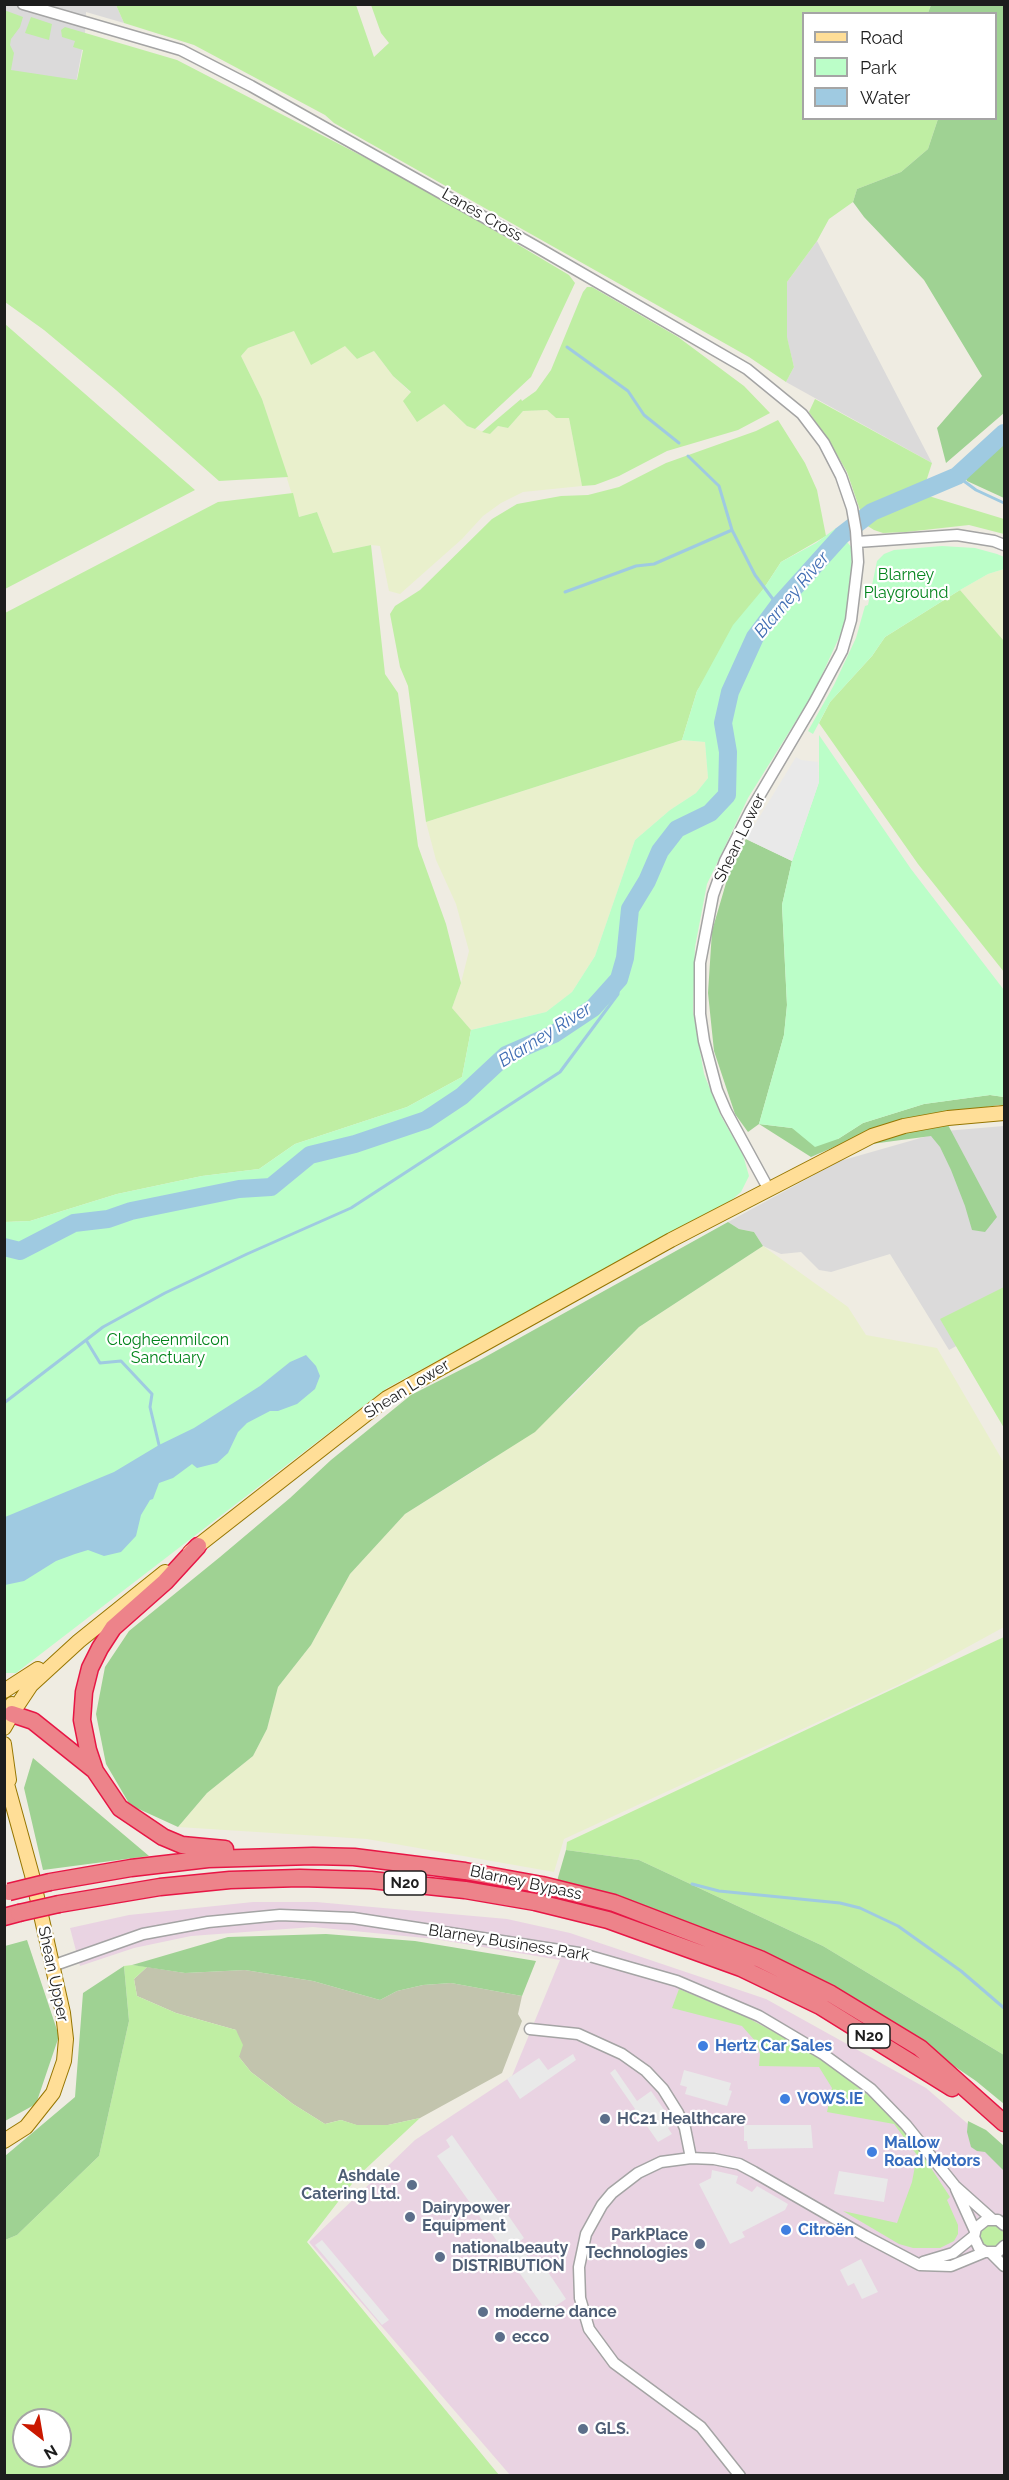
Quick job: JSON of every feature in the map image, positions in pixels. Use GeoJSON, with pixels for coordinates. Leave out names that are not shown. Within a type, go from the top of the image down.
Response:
{"type":"FeatureCollection","features":[{"type":"Feature","properties":{"kind":"highway"},"geometry":{"type":"LineString","coordinates":[[95,1771],[82,1720],[84,1692],[95,1658],[113,1628],[165,1582],[198,1546]]}},
{"type":"Feature","properties":{"kind":"highway"},"geometry":{"type":"LineString","coordinates":[[10,1719],[33,1721],[95,1771],[120,1808],[163,1838],[182,1845],[210,1849],[303,1852],[354,1857]]}},
{"type":"Feature","properties":{"kind":"highway","name":"Blarney Bypass"},"geometry":{"type":"LineString","coordinates":[[7,1893],[50,1882],[131,1868],[208,1859],[313,1856],[354,1857],[465,1871],[542,1885],[614,1903],[760,1959],[831,1994],[920,2048],[998,2118]]}},
{"type":"Feature","properties":{"kind":"highway","name":"Blarney Bypass"},"geometry":{"type":"LineString","coordinates":[[12,1915],[59,1904],[160,1887],[230,1880],[300,1878],[382,1881],[465,1890],[535,1902],[608,1920],[741,1968],[820,2006],[998,2118]]}},
{"type":"Feature","properties":{"kind":"main road","name":"Shean Lower"},"geometry":{"type":"LineString","coordinates":[[10,1719],[31,1685],[79,1641],[363,1416],[396,1393],[768,1188],[872,1136],[903,1126],[948,1118],[1005,1113]]}},
{"type":"Feature","properties":{"kind":"main road","name":"Shean Lower"},"geometry":{"type":"LineString","coordinates":[[4,1692],[79,1641]]}},
{"type":"Feature","properties":{"kind":"main road"},"geometry":{"type":"LineString","coordinates":[[4,1692],[11,1701],[10,1719]]}},
{"type":"Feature","properties":{"kind":"main road","name":"Shean Upper"},"geometry":{"type":"LineString","coordinates":[[4,2140],[26,2127],[45,2106],[53,2093],[64,2061],[66,2039],[63,2013],[10,1788],[4,1743],[10,1719]]}},
{"type":"Feature","properties":{"kind":"main road","name":"Shean Upper"},"geometry":{"type":"LineString","coordinates":[[4,1773],[10,1788]]}},
{"type":"Feature","properties":{"kind":"street","name":"Lanes Cross"},"geometry":{"type":"LineString","coordinates":[[23,4],[181,50],[208,63],[454,199],[747,369],[802,414],[824,443],[841,476],[852,508],[856,536]]}},
{"type":"Feature","properties":{"kind":"street"},"geometry":{"type":"LineString","coordinates":[[856,536],[880,539],[957,535],[1005,545]]}},
{"type":"Feature","properties":{"kind":"street","name":"Shean Lower"},"geometry":{"type":"LineString","coordinates":[[768,1188],[726,1111],[717,1090],[704,1041],[699,989],[705,927],[725,861],[751,810],[842,651],[851,620],[858,562],[856,536]]}},
{"type":"Feature","properties":{"kind":"street"},"geometry":{"type":"LineString","coordinates":[[858,562],[861,553],[880,539]]}},
{"type":"Feature","properties":{"kind":"street","name":"Blarney Business Park"},"geometry":{"type":"LineString","coordinates":[[52,1966],[143,1934],[208,1922],[280,1915],[353,1918],[579,1953],[677,1981],[759,2016],[788,2032],[871,2089],[906,2125],[955,2186],[992,2219],[1005,2225]]}},
{"type":"Feature","properties":{"kind":"street"},"geometry":{"type":"LineString","coordinates":[[530,2029],[578,2034],[622,2054],[646,2071],[663,2089],[678,2113],[685,2128],[691,2158]]}},
{"type":"Feature","properties":{"kind":"street"},"geometry":{"type":"LineString","coordinates":[[740,2475],[701,2427],[614,2363],[589,2329],[580,2298],[579,2267],[586,2234],[602,2205],[619,2188],[648,2167],[661,2162],[691,2158],[714,2159],[739,2164],[917,2263],[951,2266],[988,2252],[998,2252],[1005,2246]]}},
{"type":"Feature","properties":{"kind":"street"},"geometry":{"type":"LineString","coordinates":[[955,2186],[979,2248],[988,2252],[1005,2266]]}},
{"type":"Feature","properties":{"kind":"street"},"geometry":{"type":"LineString","coordinates":[[917,2263],[953,2253],[975,2234],[981,2222],[992,2219]]}},
{"type":"Feature","properties":{"kind":"shaded area"},"geometry":{"type":"Polygon","coordinates":[[[4,5],[116,5],[124,23],[86,12],[85,34],[62,159],[5,141],[4,5]]]}},
{"type":"Feature","properties":{"kind":"shaded area"},"geometry":{"type":"Polygon","coordinates":[[[817,241],[932,463],[786,382],[794,367],[786,334],[787,282],[817,241]]]}},
{"type":"Feature","properties":{"kind":"shaded area"},"geometry":{"type":"Polygon","coordinates":[[[294,331],[346,346],[357,359],[374,351],[393,376],[411,393],[444,404],[467,426],[490,434],[498,426],[508,428],[523,411],[547,410],[556,418],[569,418],[582,486],[523,492],[501,503],[483,516],[462,539],[400,594],[389,591],[380,546],[371,545],[333,553],[317,512],[299,517],[262,399],[241,356],[248,348],[294,331]]]}},
{"type":"Feature","properties":{"kind":"shaded area"},"geometry":{"type":"Polygon","coordinates":[[[1004,569],[1004,641],[960,590],[988,574],[1004,569]]]}},
{"type":"Feature","properties":{"kind":"shaded area"},"geometry":{"type":"Polygon","coordinates":[[[682,740],[705,742],[708,778],[696,793],[670,810],[635,840],[595,956],[572,992],[546,1012],[471,1030],[452,1008],[469,951],[456,904],[436,860],[426,822],[682,740]]]}},
{"type":"Feature","properties":{"kind":"shaded area"},"geometry":{"type":"Polygon","coordinates":[[[796,757],[801,760],[818,762],[819,782],[792,861],[746,839],[796,757]]]}},
{"type":"Feature","properties":{"kind":"shaded area"},"geometry":{"type":"Polygon","coordinates":[[[1004,1126],[1004,1320],[949,1350],[890,1254],[831,1272],[819,1270],[801,1252],[781,1254],[763,1246],[754,1232],[739,1229],[728,1222],[840,1161],[945,1131],[1004,1126]]]}},
{"type":"Feature","properties":{"kind":"shaded area"},"geometry":{"type":"Polygon","coordinates":[[[763,1246],[848,1307],[866,1335],[937,1348],[1004,1463],[1004,1627],[900,1684],[564,1839],[554,1872],[367,1839],[178,1827],[207,1793],[253,1756],[267,1729],[278,1687],[311,1645],[350,1574],[405,1514],[487,1463],[572,1397],[639,1327],[763,1246]]]}},
{"type":"Feature","properties":{"kind":"shaded area"},"geometry":{"type":"Polygon","coordinates":[[[253,1902],[316,1902],[507,1919],[570,1933],[766,1999],[926,2088],[989,2142],[1004,2161],[1004,2475],[510,2475],[309,2242],[415,2140],[512,2076],[560,1960],[435,1939],[313,1927],[191,1936],[134,1948],[80,1966],[70,1928],[129,1915],[253,1902]]]}},
{"type":"Feature","properties":{"kind":"shaded area"},"geometry":{"type":"Polygon","coordinates":[[[147,1967],[185,1973],[245,1970],[313,1981],[380,2000],[397,1991],[423,1985],[451,1983],[522,1996],[518,2014],[522,2021],[502,2073],[420,2118],[388,2125],[356,2125],[341,2120],[325,2124],[293,2104],[251,2072],[239,2057],[236,2030],[176,2013],[137,1996],[134,1979],[147,1967]]]}},
{"type":"Feature","properties":{"kind":"shaded area"},"geometry":{"type":"Polygon","coordinates":[[[573,2054],[576,2060],[520,2099],[507,2079],[539,2058],[548,2070],[573,2054]]]}},
{"type":"Feature","properties":{"kind":"shaded area"},"geometry":{"type":"Polygon","coordinates":[[[615,2069],[637,2101],[651,2091],[674,2124],[668,2128],[672,2134],[658,2142],[610,2073],[615,2069]]]}},
{"type":"Feature","properties":{"kind":"shaded area"},"geometry":{"type":"Polygon","coordinates":[[[684,2070],[731,2083],[729,2090],[732,2091],[727,2106],[685,2094],[687,2087],[680,2085],[684,2070]]]}},
{"type":"Feature","properties":{"kind":"shaded area"},"geometry":{"type":"Polygon","coordinates":[[[744,2125],[811,2125],[813,2148],[748,2149],[747,2141],[744,2141],[744,2125]]]}},
{"type":"Feature","properties":{"kind":"shaded area"},"geometry":{"type":"Polygon","coordinates":[[[452,2135],[524,2238],[518,2243],[533,2264],[540,2260],[566,2299],[547,2312],[437,2156],[450,2147],[446,2140],[452,2135]]]}},
{"type":"Feature","properties":{"kind":"shaded area"},"geometry":{"type":"Polygon","coordinates":[[[712,2170],[738,2176],[736,2183],[752,2192],[757,2186],[788,2204],[785,2210],[742,2232],[745,2237],[730,2244],[699,2184],[711,2178],[712,2170]]]}},
{"type":"Feature","properties":{"kind":"shaded area"},"geometry":{"type":"Polygon","coordinates":[[[839,2171],[888,2179],[884,2202],[834,2194],[839,2171]]]}},
{"type":"Feature","properties":{"kind":"shaded area"},"geometry":{"type":"Polygon","coordinates":[[[322,2240],[389,2320],[382,2325],[315,2245],[322,2240]]]}},
{"type":"Feature","properties":{"kind":"shaded area"},"geometry":{"type":"Polygon","coordinates":[[[861,2259],[878,2292],[862,2299],[854,2283],[848,2286],[840,2270],[861,2259]]]}},
{"type":"Feature","properties":{"kind":"green space"},"geometry":{"type":"Polygon","coordinates":[[[116,5],[356,5],[374,57],[389,43],[381,33],[371,5],[931,5],[928,12],[802,12],[802,120],[938,120],[928,149],[901,172],[857,189],[853,202],[829,219],[817,241],[787,282],[787,337],[794,367],[786,382],[749,357],[334,123],[325,115],[194,45],[124,23],[116,5]]]}},
{"type":"Feature","properties":{"kind":"green space"},"geometry":{"type":"Polygon","coordinates":[[[931,5],[1004,5],[1004,413],[946,463],[937,428],[982,376],[924,280],[864,217],[853,202],[857,189],[901,172],[928,149],[938,120],[997,120],[997,12],[928,12],[931,5]]]}},
{"type":"Feature","properties":{"kind":"green space"},"geometry":{"type":"Polygon","coordinates":[[[4,10],[23,17],[20,27],[11,39],[10,45],[14,53],[11,70],[77,80],[83,50],[73,47],[75,41],[62,37],[61,30],[65,27],[177,60],[418,185],[569,275],[575,283],[531,377],[475,429],[467,426],[444,404],[417,422],[403,401],[411,392],[393,376],[374,351],[357,359],[345,346],[311,365],[294,331],[248,348],[241,356],[262,399],[288,477],[219,481],[116,390],[44,330],[5,302],[4,10]]]}},
{"type":"Feature","properties":{"kind":"green space"},"geometry":{"type":"Polygon","coordinates":[[[31,17],[52,24],[49,40],[25,33],[31,17]]]}},
{"type":"Feature","properties":{"kind":"green space"},"geometry":{"type":"Polygon","coordinates":[[[587,287],[592,287],[678,337],[744,386],[770,413],[738,430],[667,451],[619,476],[595,485],[582,486],[569,418],[556,418],[547,410],[523,411],[508,428],[498,426],[490,434],[482,432],[521,399],[522,401],[536,391],[551,370],[587,287]]]}},
{"type":"Feature","properties":{"kind":"green space"},"geometry":{"type":"Polygon","coordinates":[[[5,324],[195,490],[5,589],[5,324]]]}},
{"type":"Feature","properties":{"kind":"green space"},"geometry":{"type":"Polygon","coordinates":[[[815,399],[932,463],[922,494],[1004,519],[1004,534],[969,525],[883,533],[866,525],[847,472],[809,412],[815,399]]]}},
{"type":"Feature","properties":{"kind":"green space"},"geometry":{"type":"Polygon","coordinates":[[[778,420],[805,463],[817,490],[826,536],[781,562],[697,691],[682,740],[426,822],[408,686],[400,667],[390,614],[395,606],[420,590],[492,519],[517,504],[561,496],[588,495],[619,487],[666,463],[756,431],[778,420]]]}},
{"type":"Feature","properties":{"kind":"green space"},"geometry":{"type":"Polygon","coordinates":[[[1004,438],[1004,498],[967,481],[964,475],[1004,438]]]}},
{"type":"Feature","properties":{"kind":"green space"},"geometry":{"type":"Polygon","coordinates":[[[293,493],[299,517],[317,512],[333,553],[371,545],[385,674],[398,693],[418,846],[446,924],[461,983],[452,1008],[471,1030],[462,1077],[407,1107],[295,1144],[259,1169],[202,1176],[117,1194],[30,1221],[5,1222],[5,613],[218,502],[293,493]]]}},
{"type":"Feature","properties":{"kind":"green space","name":"Clogheenmilcon Sanctuary"},"geometry":{"type":"Polygon","coordinates":[[[836,528],[852,548],[851,590],[843,629],[814,692],[748,798],[707,884],[695,947],[693,1011],[704,1074],[721,1116],[743,1155],[749,1176],[741,1192],[727,1204],[387,1388],[16,1673],[5,1673],[4,1222],[30,1221],[117,1194],[202,1176],[259,1169],[295,1144],[407,1107],[462,1077],[471,1030],[546,1012],[572,992],[595,956],[635,840],[670,810],[696,793],[708,778],[705,742],[682,740],[697,691],[733,625],[764,588],[781,562],[816,543],[836,528]]]}},
{"type":"Feature","properties":{"kind":"green space","name":"Blarney Playground"},"geometry":{"type":"Polygon","coordinates":[[[942,546],[975,548],[997,554],[1004,557],[1004,569],[988,574],[960,590],[885,637],[872,656],[830,702],[813,734],[808,731],[834,685],[856,638],[865,606],[868,605],[877,561],[884,554],[894,550],[942,546]]]}},
{"type":"Feature","properties":{"kind":"green space"},"geometry":{"type":"Polygon","coordinates":[[[960,590],[1004,641],[1004,972],[918,864],[819,723],[830,702],[872,656],[885,637],[960,590]]]}},
{"type":"Feature","properties":{"kind":"green space"},"geometry":{"type":"Polygon","coordinates":[[[819,735],[911,869],[1004,990],[1004,1097],[990,1095],[924,1104],[863,1123],[838,1139],[815,1147],[792,1128],[759,1124],[784,1035],[787,1005],[782,905],[792,861],[819,782],[819,735]]]}},
{"type":"Feature","properties":{"kind":"green space"},"geometry":{"type":"Polygon","coordinates":[[[746,839],[792,861],[782,905],[787,1005],[784,1035],[759,1124],[748,1132],[735,1114],[714,1051],[708,993],[712,931],[731,866],[746,839]]]}},
{"type":"Feature","properties":{"kind":"green space"},"geometry":{"type":"Polygon","coordinates":[[[990,1095],[1004,1097],[1004,1106],[912,1119],[878,1128],[811,1157],[759,1124],[792,1128],[838,1139],[863,1123],[924,1104],[990,1095]]]}},
{"type":"Feature","properties":{"kind":"green space"},"geometry":{"type":"Polygon","coordinates":[[[948,1125],[997,1217],[985,1232],[972,1230],[951,1170],[940,1147],[931,1136],[864,1145],[881,1137],[948,1125]]]}},
{"type":"Feature","properties":{"kind":"green space"},"geometry":{"type":"Polygon","coordinates":[[[728,1222],[739,1229],[754,1232],[763,1246],[639,1327],[535,1432],[405,1514],[350,1574],[311,1645],[278,1687],[267,1729],[253,1756],[207,1793],[178,1827],[130,1805],[106,1764],[96,1714],[105,1667],[129,1631],[411,1395],[478,1361],[728,1222]]]}},
{"type":"Feature","properties":{"kind":"green space"},"geometry":{"type":"Polygon","coordinates":[[[1004,1287],[1004,1428],[940,1319],[1004,1287]]]}},
{"type":"Feature","properties":{"kind":"green space"},"geometry":{"type":"Polygon","coordinates":[[[1004,1637],[1004,2055],[823,1946],[639,1860],[566,1850],[567,1842],[1004,1637]]]}},
{"type":"Feature","properties":{"kind":"green space"},"geometry":{"type":"Polygon","coordinates":[[[33,1758],[149,1856],[43,1870],[24,1788],[33,1758]]]}},
{"type":"Feature","properties":{"kind":"green space"},"geometry":{"type":"Polygon","coordinates":[[[566,1850],[639,1860],[823,1946],[1004,2055],[1004,2104],[976,2081],[897,2027],[557,1881],[566,1850]]]}},
{"type":"Feature","properties":{"kind":"green space"},"geometry":{"type":"Polygon","coordinates":[[[326,1934],[415,1941],[536,1961],[522,1996],[451,1983],[423,1985],[397,1991],[380,2000],[313,1981],[245,1970],[185,1973],[132,1965],[228,1937],[326,1934]]]}},
{"type":"Feature","properties":{"kind":"green space"},"geometry":{"type":"Polygon","coordinates":[[[27,1940],[59,2036],[36,2104],[5,2121],[5,1946],[27,1940]]]}},
{"type":"Feature","properties":{"kind":"green space"},"geometry":{"type":"Polygon","coordinates":[[[124,1966],[147,1967],[134,1979],[137,1996],[176,2013],[236,2030],[243,2045],[239,2057],[251,2072],[293,2104],[325,2124],[341,2120],[357,2125],[388,2125],[420,2118],[358,2176],[307,2242],[499,2475],[5,2476],[5,2240],[17,2235],[99,2156],[129,2021],[124,1966]]]}},
{"type":"Feature","properties":{"kind":"green space"},"geometry":{"type":"Polygon","coordinates":[[[124,1966],[129,2021],[99,2156],[17,2235],[5,2240],[5,2156],[75,2097],[83,1993],[124,1966]]]}},
{"type":"Feature","properties":{"kind":"green space"},"geometry":{"type":"Polygon","coordinates":[[[679,1989],[744,2016],[793,2042],[828,2064],[873,2099],[916,2145],[950,2197],[947,2200],[958,2225],[958,2234],[954,2241],[940,2248],[913,2248],[899,2244],[843,2211],[897,2223],[912,2182],[917,2155],[894,2124],[827,2112],[832,2088],[819,2067],[759,2066],[760,2054],[757,2043],[742,2026],[672,2008],[679,1989]]]}},
{"type":"Feature","properties":{"kind":"green space"},"geometry":{"type":"Polygon","coordinates":[[[968,2121],[986,2130],[1004,2146],[1004,2171],[985,2152],[971,2147],[967,2132],[968,2121]]]}},
{"type":"Feature","properties":{"kind":"green space"},"geometry":{"type":"Polygon","coordinates":[[[992,2223],[997,2224],[1003,2230],[1003,2240],[997,2246],[992,2247],[987,2246],[981,2240],[980,2235],[981,2230],[987,2224],[992,2223]]]}},
{"type":"Feature","properties":{"kind":"water"},"geometry":{"type":"Polygon","coordinates":[[[306,1355],[316,1366],[320,1376],[315,1389],[297,1404],[278,1411],[270,1411],[247,1423],[238,1432],[228,1453],[217,1463],[197,1468],[192,1464],[173,1478],[159,1483],[153,1499],[141,1515],[136,1536],[121,1552],[104,1556],[88,1550],[56,1561],[24,1581],[5,1585],[5,1517],[114,1472],[159,1445],[194,1428],[260,1386],[290,1362],[306,1355]]]}},
{"type":"Feature","properties":{"kind":"waterway"},"geometry":{"type":"LineString","coordinates":[[567,347],[628,391],[644,415],[679,443]]}},
{"type":"Feature","properties":{"kind":"waterway","name":"Blarney River"},"geometry":{"type":"LineString","coordinates":[[4,1247],[20,1251],[74,1223],[108,1219],[131,1211],[239,1189],[271,1187],[310,1155],[355,1144],[426,1120],[462,1096],[506,1055],[554,1034],[593,1008],[619,979],[625,958],[630,909],[647,881],[660,851],[677,829],[710,813],[727,795],[728,752],[723,723],[730,692],[755,637],[778,606],[842,535],[872,512],[957,476],[1004,433]]}},
{"type":"Feature","properties":{"kind":"waterway"},"geometry":{"type":"LineString","coordinates":[[688,456],[719,486],[732,530],[755,575],[778,606]]}},
{"type":"Feature","properties":{"kind":"waterway"},"geometry":{"type":"LineString","coordinates":[[957,476],[976,490],[1004,503]]}},
{"type":"Feature","properties":{"kind":"waterway"},"geometry":{"type":"LineString","coordinates":[[565,592],[636,566],[654,564],[732,530]]}},
{"type":"Feature","properties":{"kind":"waterway"},"geometry":{"type":"LineString","coordinates":[[4,1403],[103,1327],[165,1293],[351,1208],[560,1072],[618,994],[619,979]]}},
{"type":"Feature","properties":{"kind":"waterway"},"geometry":{"type":"LineString","coordinates":[[86,1340],[100,1363],[121,1361],[152,1394],[150,1407],[159,1445]]}},
{"type":"Feature","properties":{"kind":"waterway"},"geometry":{"type":"LineString","coordinates":[[692,1884],[719,1891],[840,1903],[860,1908],[898,1926],[961,1971],[1004,2008]]}},
{"type":"Feature","properties":{"kind":"place","name":"Hertz Car Sales"},"geometry":{"type":"Point","coordinates":[703,2046]}},
{"type":"Feature","properties":{"kind":"place","name":"VOWS.IE"},"geometry":{"type":"Point","coordinates":[785,2099]}},
{"type":"Feature","properties":{"kind":"place","name":"HC21 Healthcare"},"geometry":{"type":"Point","coordinates":[605,2119]}},
{"type":"Feature","properties":{"kind":"place","name":"Mallow Road Motors"},"geometry":{"type":"Point","coordinates":[872,2152]}},
{"type":"Feature","properties":{"kind":"place","name":"Ashdale Catering Ltd."},"geometry":{"type":"Point","coordinates":[412,2185]}},
{"type":"Feature","properties":{"kind":"place","name":"Dairypower Equipment"},"geometry":{"type":"Point","coordinates":[410,2217]}},
{"type":"Feature","properties":{"kind":"place","name":"Citroën"},"geometry":{"type":"Point","coordinates":[786,2230]}},
{"type":"Feature","properties":{"kind":"place","name":"ParkPlace Technologies"},"geometry":{"type":"Point","coordinates":[700,2244]}},
{"type":"Feature","properties":{"kind":"place","name":"nationalbeauty DISTRIBUTION"},"geometry":{"type":"Point","coordinates":[440,2257]}},
{"type":"Feature","properties":{"kind":"place","name":"moderne dance"},"geometry":{"type":"Point","coordinates":[483,2312]}},
{"type":"Feature","properties":{"kind":"place","name":"ecco"},"geometry":{"type":"Point","coordinates":[500,2337]}},
{"type":"Feature","properties":{"kind":"place","name":"GLS."},"geometry":{"type":"Point","coordinates":[583,2429]}}]}
